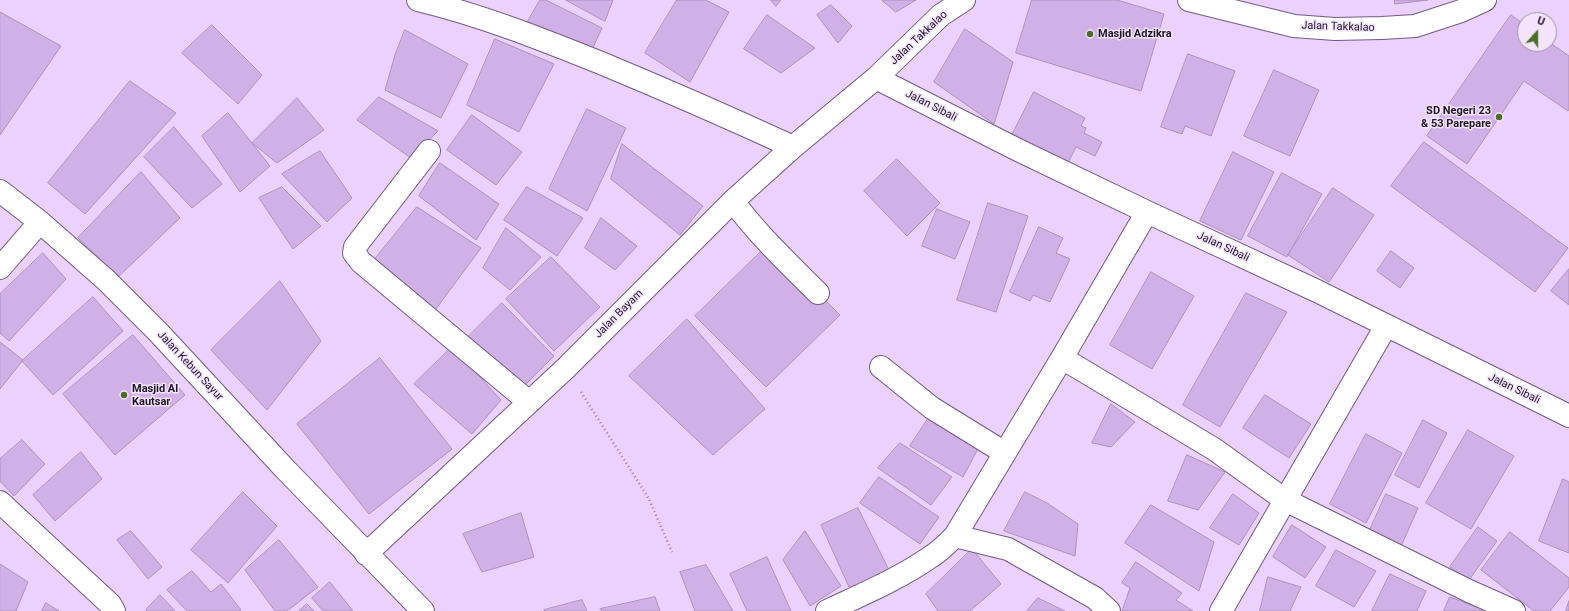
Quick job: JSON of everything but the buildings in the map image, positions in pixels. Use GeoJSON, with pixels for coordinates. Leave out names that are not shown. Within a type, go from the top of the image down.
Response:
{"type":"FeatureCollection","features":[{"type":"Feature","properties":{"kind":"street"},"geometry":{"type":"LineString","coordinates":[[418,0],[507,26],[554,44],[685,97],[793,147]]}},
{"type":"Feature","properties":{"kind":"street","name":"Jalan Takkalao"},"geometry":{"type":"LineString","coordinates":[[876,78],[941,15],[964,0]]}},
{"type":"Feature","properties":{"kind":"street","name":"Jalan Takkalao"},"geometry":{"type":"LineString","coordinates":[[1189,0],[1294,26],[1335,29],[1415,26],[1461,11],[1485,0]]}},
{"type":"Feature","properties":{"kind":"street","name":"Jalan Bayam"},"geometry":{"type":"LineString","coordinates":[[366,554],[566,368],[664,268],[733,201],[793,147],[876,78]]}},
{"type":"Feature","properties":{"kind":"street","name":"Jalan Sibali"},"geometry":{"type":"LineString","coordinates":[[876,78],[1016,149],[1147,212],[1317,290],[1386,326],[1569,416]]}},
{"type":"Feature","properties":{"kind":"street"},"geometry":{"type":"LineString","coordinates":[[430,151],[355,247],[354,253],[361,262],[529,402]]}},
{"type":"Feature","properties":{"kind":"street","name":"Jalan Kebun Sayur"},"geometry":{"type":"LineString","coordinates":[[0,191],[40,222],[106,280],[159,333],[417,609]]}},
{"type":"Feature","properties":{"kind":"street"},"geometry":{"type":"LineString","coordinates":[[733,201],[749,223],[818,293]]}},
{"type":"Feature","properties":{"kind":"street"},"geometry":{"type":"LineString","coordinates":[[827,611],[879,587],[913,568],[933,556],[955,536],[1062,358],[1147,212]]}},
{"type":"Feature","properties":{"kind":"street"},"geometry":{"type":"LineString","coordinates":[[0,268],[40,222]]}},
{"type":"Feature","properties":{"kind":"street"},"geometry":{"type":"LineString","coordinates":[[1221,611],[1386,326]]}},
{"type":"Feature","properties":{"kind":"street"},"geometry":{"type":"LineString","coordinates":[[1062,358],[1214,449],[1285,500],[1469,591],[1514,611]]}},
{"type":"Feature","properties":{"kind":"street"},"geometry":{"type":"LineString","coordinates":[[881,367],[932,408],[1005,452]]}},
{"type":"Feature","properties":{"kind":"street"},"geometry":{"type":"LineString","coordinates":[[0,502],[110,604],[114,611]]}},
{"type":"Feature","properties":{"kind":"street"},"geometry":{"type":"LineString","coordinates":[[955,536],[1008,548],[1096,598],[1109,611]]}},
{"type":"Feature","properties":{"kind":"path"},"geometry":{"type":"LineString","coordinates":[[566,368],[649,499],[672,552]]}},
{"type":"Feature","properties":{"kind":"place","name":"Masjid Adzikra"},"geometry":{"type":"Point","coordinates":[1090,34]}},
{"type":"Feature","properties":{"kind":"place","name":"SD Negeri 23 & 53 Parepare"},"geometry":{"type":"Point","coordinates":[1499,117]}},
{"type":"Feature","properties":{"kind":"place","name":"Masjid Al Kautsar"},"geometry":{"type":"Point","coordinates":[124,395]}}]}
